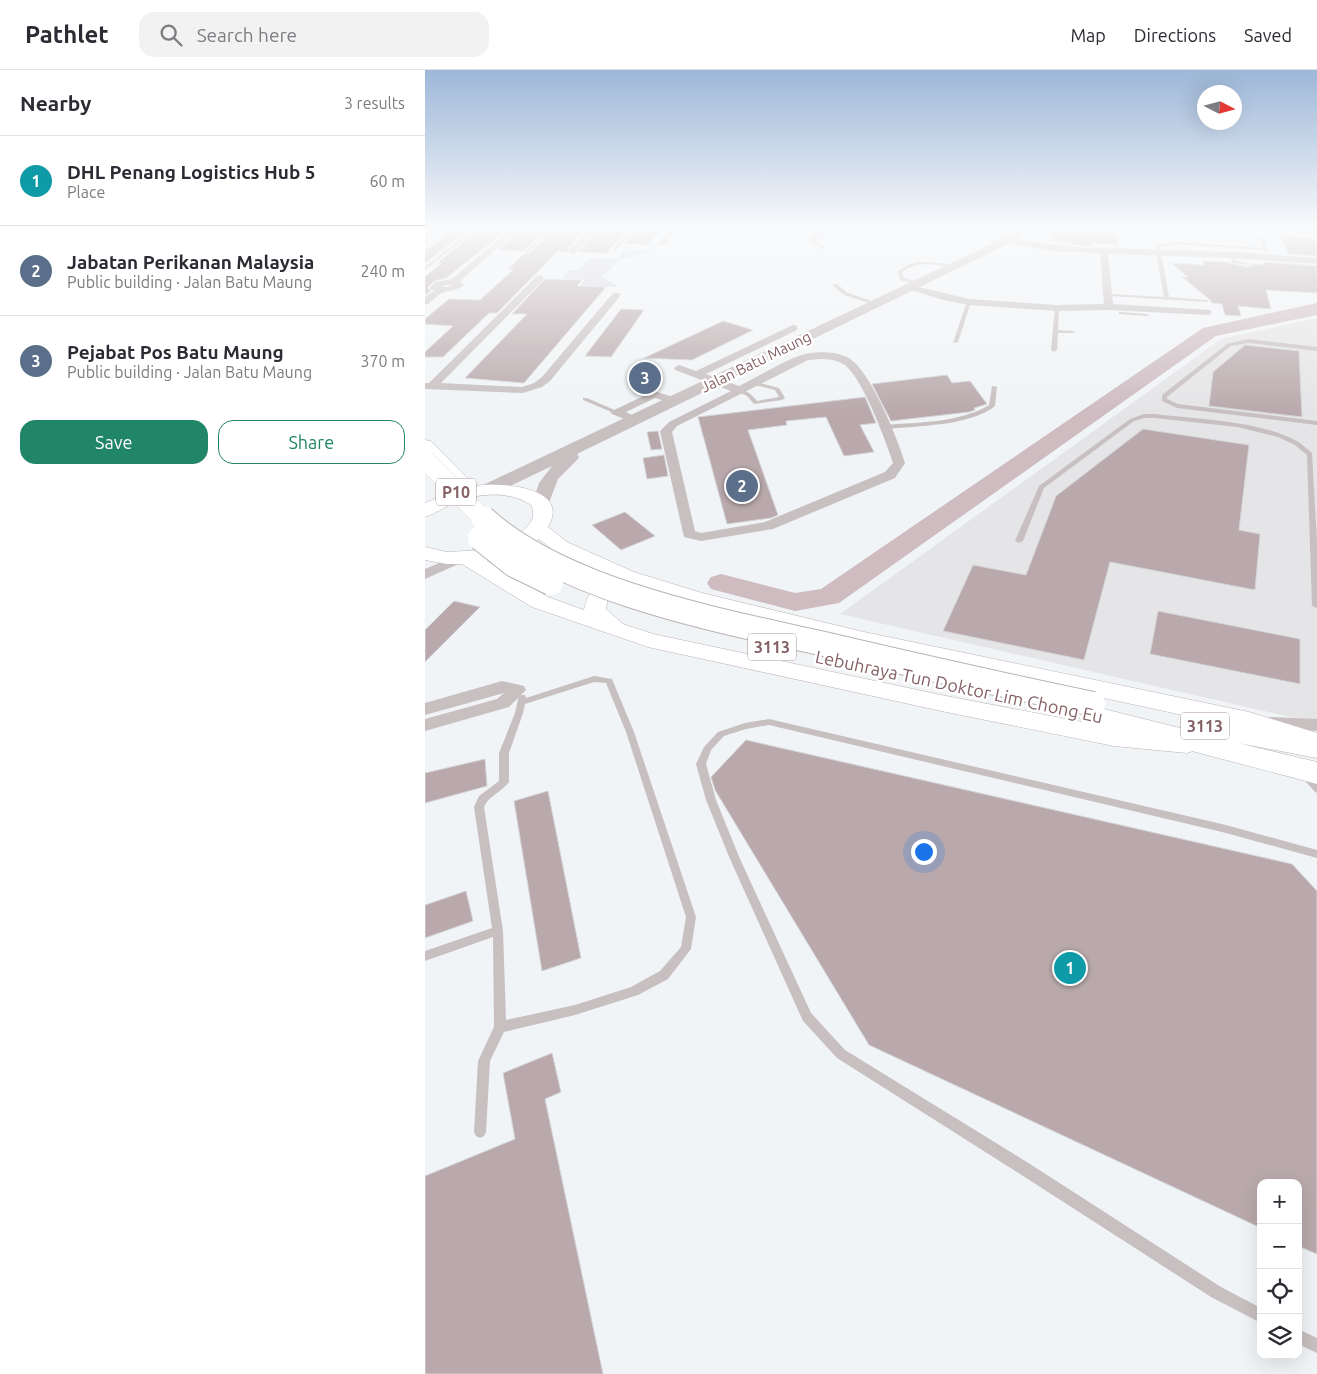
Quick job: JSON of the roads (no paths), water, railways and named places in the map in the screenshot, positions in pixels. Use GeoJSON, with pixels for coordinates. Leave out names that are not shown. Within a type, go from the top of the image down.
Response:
{"type":"FeatureCollection","features":[{"type":"Feature","properties":{"kind":"highway","name":"P10"},"geometry":{"type":"LineString","coordinates":[[425,459],[446,483],[479,527]]}},
{"type":"Feature","properties":{"kind":"highway","name":"P10"},"geometry":{"type":"LineString","coordinates":[[425,481],[479,527]]}},
{"type":"Feature","properties":{"kind":"highway","name":"Lebuhraya Tun Doktor Lim Chong Eu"},"geometry":{"type":"LineString","coordinates":[[479,527],[514,565],[558,586],[614,608],[691,629],[1092,710],[1313,769]]}},
{"type":"Feature","properties":{"kind":"highway","name":"Lebuhraya Tun Doktor Lim Chong Eu"},"geometry":{"type":"LineString","coordinates":[[1092,710],[1221,747],[1313,769]]}},
{"type":"Feature","properties":{"kind":"main road"},"geometry":{"type":"LineString","coordinates":[[425,446],[479,490]]}},
{"type":"Feature","properties":{"kind":"main road"},"geometry":{"type":"LineString","coordinates":[[425,511],[454,496],[479,490],[505,490],[521,492],[534,498],[541,504],[544,512],[543,520],[538,529],[529,537],[509,548],[485,556],[463,559],[438,557],[425,553]]}},
{"type":"Feature","properties":{"kind":"main road"},"geometry":{"type":"LineString","coordinates":[[538,529],[560,546],[627,576],[695,598],[864,638],[1249,721],[1317,742]]}},
{"type":"Feature","properties":{"kind":"main road"},"geometry":{"type":"LineString","coordinates":[[463,559],[540,602],[649,640],[936,702],[1105,735],[1221,747]]}},
{"type":"Feature","properties":{"kind":"main road"},"geometry":{"type":"LineString","coordinates":[[616,629],[595,611],[598,595],[618,584],[649,583]]}},
{"type":"Feature","properties":{"kind":"street"},"geometry":{"type":"LineString","coordinates":[[425,302],[437,290]]}},
{"type":"Feature","properties":{"kind":"street"},"geometry":{"type":"LineString","coordinates":[[429,386],[528,290]]}},
{"type":"Feature","properties":{"kind":"street","name":"Jalan Batu Maung"},"geometry":{"type":"LineString","coordinates":[[479,490],[592,441],[907,290]]}},
{"type":"Feature","properties":{"kind":"street"},"geometry":{"type":"LineString","coordinates":[[925,290],[946,298],[969,302],[1057,308],[1109,307],[1121,314],[1208,312]]}},
{"type":"Feature","properties":{"kind":"street"},"geometry":{"type":"LineString","coordinates":[[1108,290],[1109,307]]}},
{"type":"Feature","properties":{"kind":"street"},"geometry":{"type":"LineString","coordinates":[[429,386],[523,390],[539,385],[615,295]]}},
{"type":"Feature","properties":{"kind":"street"},"geometry":{"type":"LineString","coordinates":[[698,374],[793,328]]}},
{"type":"Feature","properties":{"kind":"street"},"geometry":{"type":"LineString","coordinates":[[825,356],[838,358],[850,364],[855,371],[896,449],[899,463],[890,475],[767,526],[701,537],[692,536],[688,532],[666,431],[673,424],[739,390],[806,357],[825,356]]}},
{"type":"Feature","properties":{"kind":"street"},"geometry":{"type":"LineString","coordinates":[[679,368],[739,390]]}},
{"type":"Feature","properties":{"kind":"street"},"geometry":{"type":"LineString","coordinates":[[731,375],[753,383]]}},
{"type":"Feature","properties":{"kind":"street"},"geometry":{"type":"LineString","coordinates":[[616,412],[654,394],[675,401]]}},
{"type":"Feature","properties":{"kind":"street"},"geometry":{"type":"LineString","coordinates":[[616,412],[636,420]]}},
{"type":"Feature","properties":{"kind":"street","name":"Jalan Batu Maung"},"geometry":{"type":"LineString","coordinates":[[541,504],[542,492],[551,476],[592,441]]}},
{"type":"Feature","properties":{"kind":"street"},"geometry":{"type":"LineString","coordinates":[[425,575],[463,559]]}},
{"type":"Feature","properties":{"kind":"street"},"geometry":{"type":"LineString","coordinates":[[425,709],[503,687],[520,696]]}},
{"type":"Feature","properties":{"kind":"street"},"geometry":{"type":"LineString","coordinates":[[425,724],[503,703],[520,696]]}},
{"type":"Feature","properties":{"kind":"street"},"geometry":{"type":"LineString","coordinates":[[1249,721],[1317,725]]}},
{"type":"Feature","properties":{"kind":"lane"},"geometry":{"type":"LineString","coordinates":[[841,290],[846,294],[878,304]]}},
{"type":"Feature","properties":{"kind":"lane"},"geometry":{"type":"LineString","coordinates":[[1165,290],[1167,298]]}},
{"type":"Feature","properties":{"kind":"lane"},"geometry":{"type":"LineString","coordinates":[[1109,295],[1206,301]]}},
{"type":"Feature","properties":{"kind":"lane"},"geometry":{"type":"LineString","coordinates":[[955,342],[969,302]]}},
{"type":"Feature","properties":{"kind":"lane"},"geometry":{"type":"LineString","coordinates":[[1054,350],[1057,308]]}},
{"type":"Feature","properties":{"kind":"lane"},"geometry":{"type":"LineString","coordinates":[[1121,314],[1147,315]]}},
{"type":"Feature","properties":{"kind":"lane"},"geometry":{"type":"LineString","coordinates":[[1055,331],[1073,332]]}},
{"type":"Feature","properties":{"kind":"lane"},"geometry":{"type":"LineString","coordinates":[[1317,349],[1248,341],[1229,345],[1164,396],[1164,400],[1177,406],[1317,423]]}},
{"type":"Feature","properties":{"kind":"lane"},"geometry":{"type":"LineString","coordinates":[[739,390],[749,395],[756,402],[782,398],[777,389],[753,383]]}},
{"type":"Feature","properties":{"kind":"lane"},"geometry":{"type":"LineString","coordinates":[[885,427],[969,417],[985,412],[991,406],[995,387]]}},
{"type":"Feature","properties":{"kind":"lane"},"geometry":{"type":"LineString","coordinates":[[585,399],[616,412]]}},
{"type":"Feature","properties":{"kind":"lane"},"geometry":{"type":"LineString","coordinates":[[1019,541],[1041,487],[1132,420],[1144,416],[1243,427],[1267,432],[1298,444],[1310,454],[1315,514],[1316,606]]}},
{"type":"Feature","properties":{"kind":"lane"},"geometry":{"type":"LineString","coordinates":[[480,1132],[484,1061],[500,1027],[499,930],[479,808],[482,799],[497,790],[504,782],[504,753],[520,696],[594,679],[609,681],[630,732],[691,917],[686,949],[664,975],[633,991],[575,1010],[500,1027]]}},
{"type":"Feature","properties":{"kind":"lane"},"geometry":{"type":"LineString","coordinates":[[1257,1314],[1216,1292],[1025,1169],[841,1054],[807,1017],[735,859],[711,800],[701,764],[707,749],[721,734],[745,726],[769,722],[1226,829],[1317,854]]}},
{"type":"Feature","properties":{"kind":"lane"},"geometry":{"type":"LineString","coordinates":[[425,956],[499,930]]}},
{"type":"Feature","properties":{"kind":"lane"},"geometry":{"type":"LineString","coordinates":[[1302,1338],[1317,1346]]}},
{"type":"Feature","properties":{"kind":"waterway"},"geometry":{"type":"LineString","coordinates":[[721,583],[795,602],[829,597],[1210,332],[1317,309]]}},
{"type":"Feature","properties":{"kind":"place","name":"Pejabat Pos Batu Maung"},"geometry":{"type":"Point","coordinates":[645,378]}},
{"type":"Feature","properties":{"kind":"place","name":"Jabatan Perikanan Malaysia"},"geometry":{"type":"Point","coordinates":[742,486]}},
{"type":"Feature","properties":{"kind":"place","name":"DHL Penang Logistics Hub 5"},"geometry":{"type":"Point","coordinates":[1070,968]}}]}
